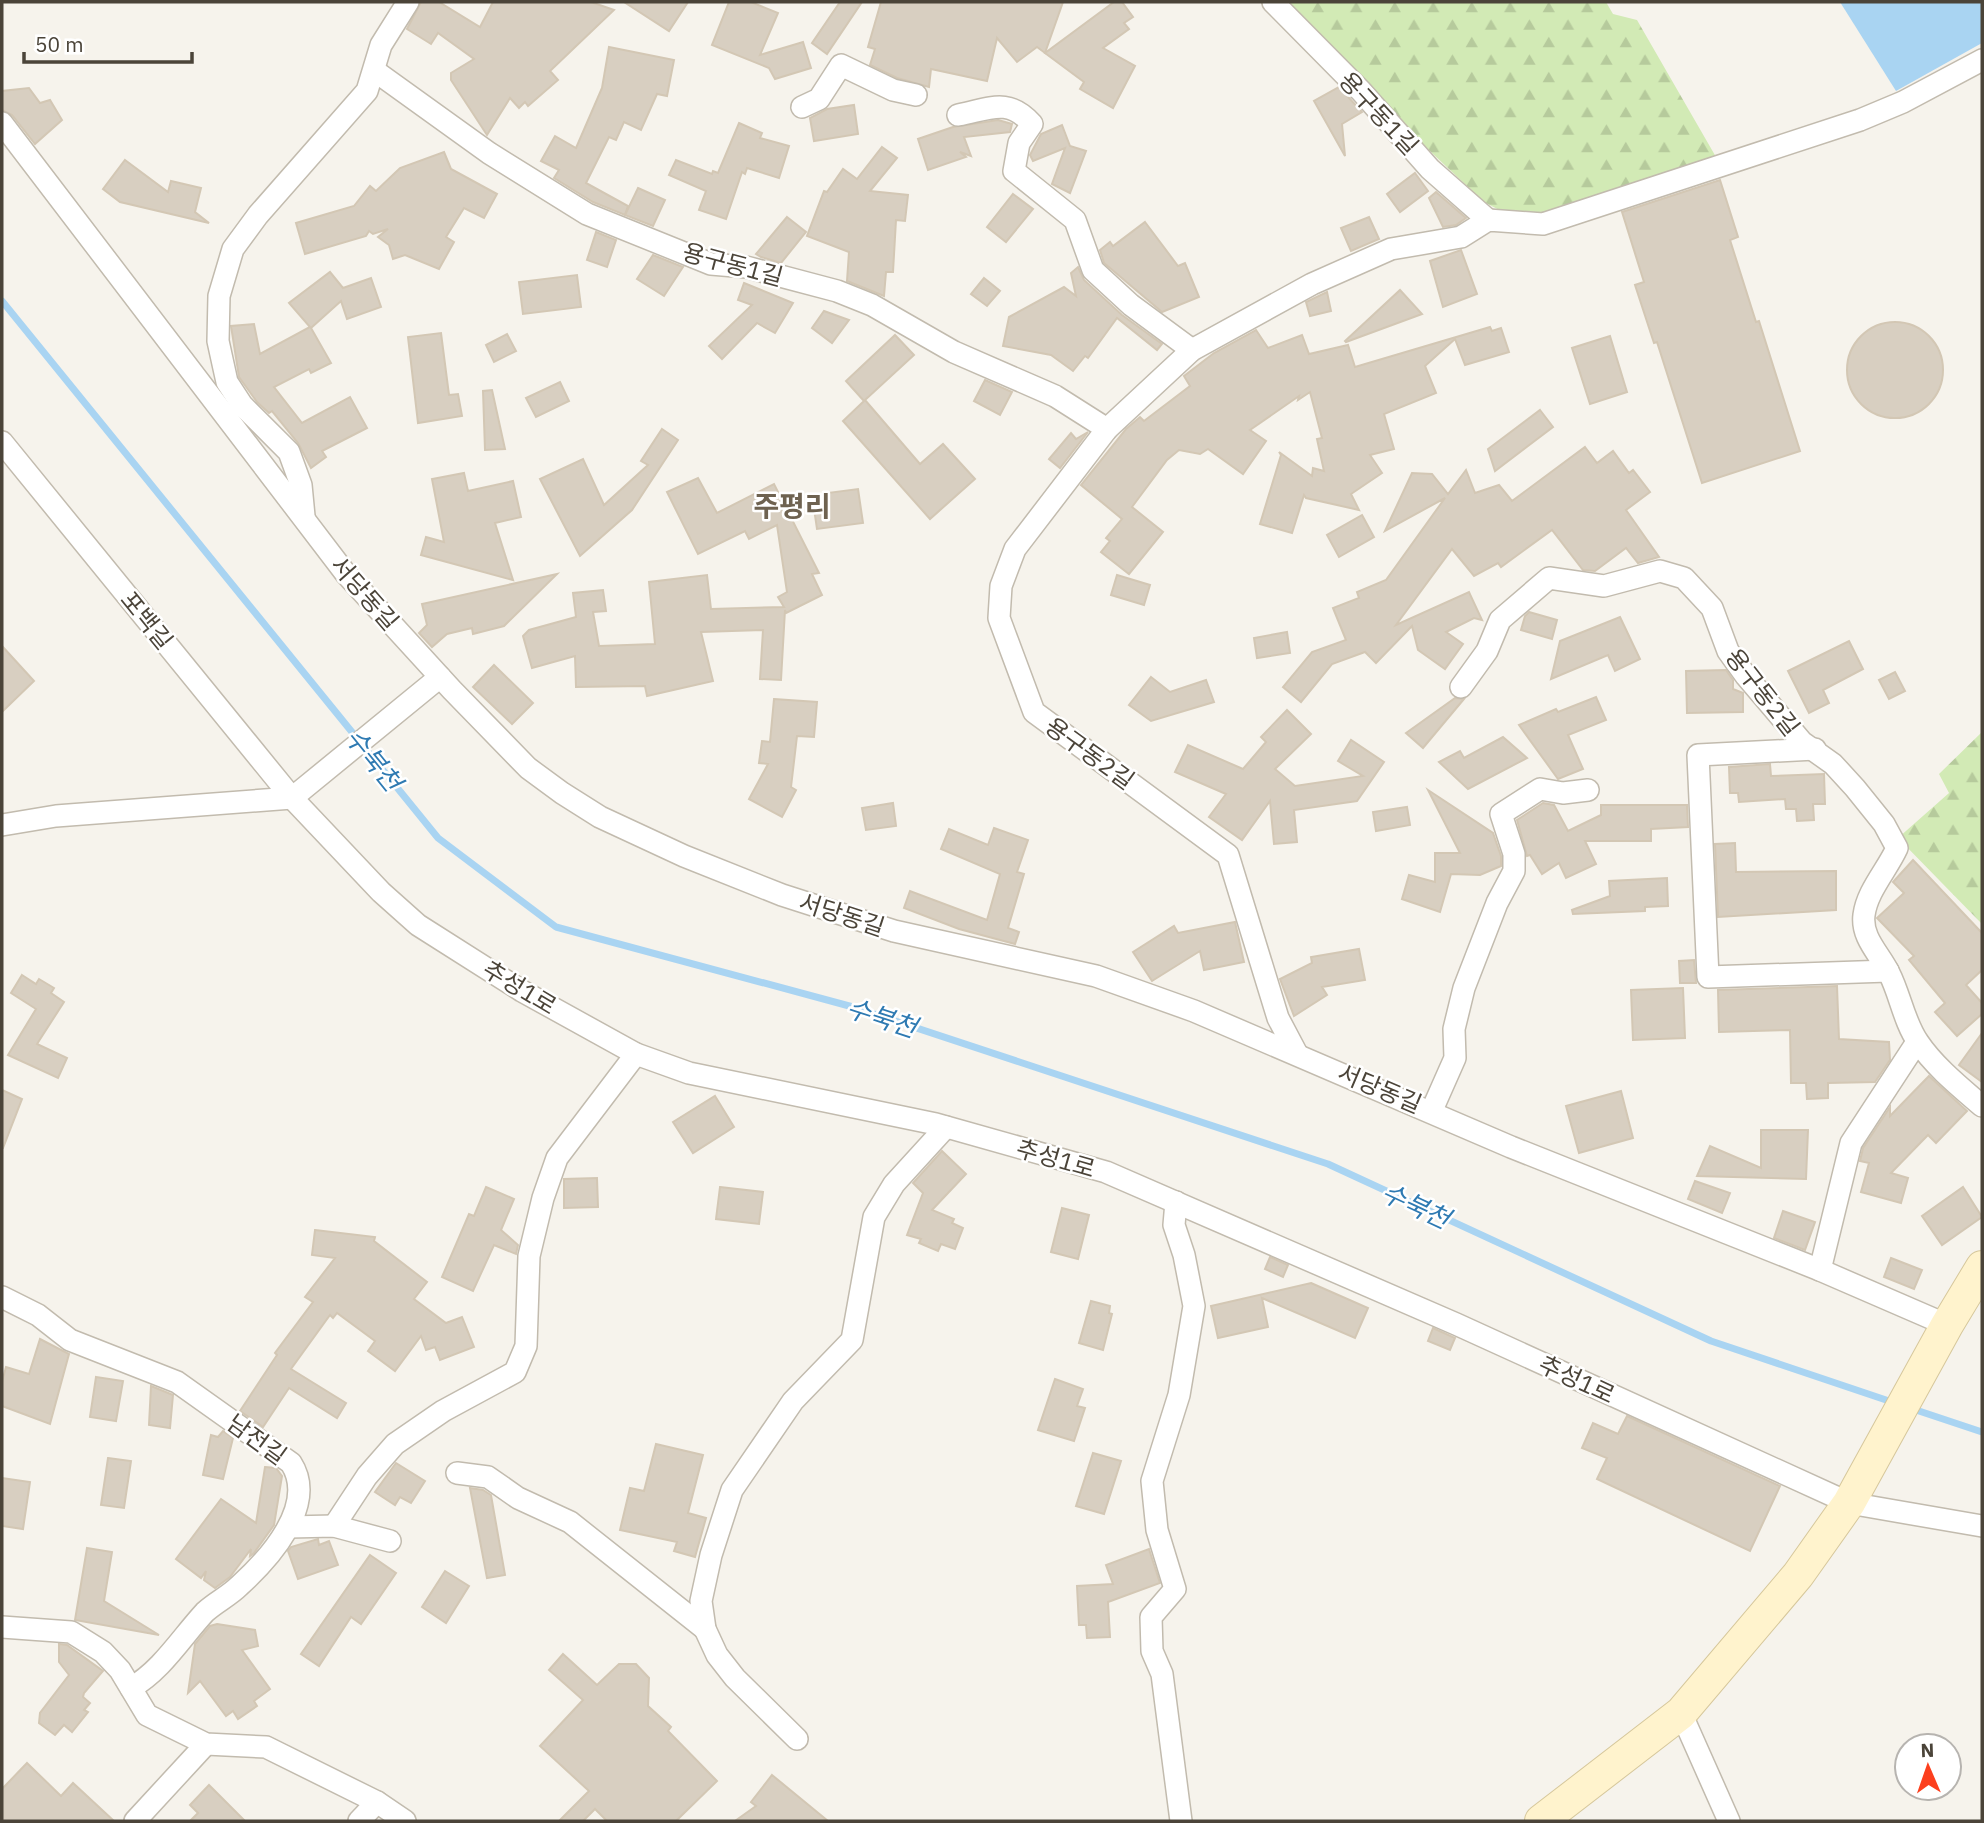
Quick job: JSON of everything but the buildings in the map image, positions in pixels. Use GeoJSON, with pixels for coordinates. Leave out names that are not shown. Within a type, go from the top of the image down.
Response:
{"type":"FeatureCollection","features":[{"type":"Feature","properties":{"kind":"street"},"geometry":{"type":"LineString","coordinates":[[304,516],[301,485],[289,452],[242,405],[227,382],[218,341],[219,296],[233,249],[258,215],[351,113],[367,91],[381,45],[408,2]]}},
{"type":"Feature","properties":{"kind":"street","name":"용구동1길"},"geometry":{"type":"LineString","coordinates":[[1273,2],[1361,92],[1430,169],[1488,220]]}},
{"type":"Feature","properties":{"kind":"street"},"geometry":{"type":"LineString","coordinates":[[1488,220],[1543,224],[1556,220],[1860,121],[1903,102],[1982,60]]}},
{"type":"Feature","properties":{"kind":"street"},"geometry":{"type":"LineString","coordinates":[[802,107],[819,99],[841,65],[893,90],[916,96]]}},
{"type":"Feature","properties":{"kind":"street","name":"용구동1길"},"geometry":{"type":"LineString","coordinates":[[375,71],[489,153],[587,214],[711,264],[746,267],[837,291],[872,305],[954,352],[1055,396],[1107,429]]}},
{"type":"Feature","properties":{"kind":"street"},"geometry":{"type":"LineString","coordinates":[[958,115],[1007,106],[1020,110],[1032,124],[1019,143],[1014,171],[1075,220],[1093,270],[1131,305],[1192,350]]}},
{"type":"Feature","properties":{"kind":"street","name":"서당동길"},"geometry":{"type":"LineString","coordinates":[[2,124],[346,574],[528,768],[600,817],[684,856],[782,895],[894,931],[1097,976],[1194,1011],[1432,1110],[1558,1166],[1821,1270],[1943,1333]]}},
{"type":"Feature","properties":{"kind":"street","name":"용구동2길"},"geometry":{"type":"LineString","coordinates":[[1297,1054],[1278,1018],[1228,855],[1034,712],[999,618],[1001,586],[1015,549],[1107,429],[1192,350],[1352,264],[1391,249],[1461,237],[1488,220]]}},
{"type":"Feature","properties":{"kind":"street","name":"포백길"},"geometry":{"type":"LineString","coordinates":[[2,442],[298,792]]}},
{"type":"Feature","properties":{"kind":"street","name":"용구동2길"},"geometry":{"type":"LineString","coordinates":[[1461,687],[1487,651],[1500,620],[1549,578],[1604,586],[1660,571],[1684,578],[1702,594],[1712,608],[1728,651],[1746,676],[1802,742],[1815,749],[1855,788],[1884,824],[1896,848],[1886,872],[1871,894],[1863,916],[1867,938],[1888,971],[1917,1042],[1951,1079],[1982,1106]]}},
{"type":"Feature","properties":{"kind":"street"},"geometry":{"type":"LineString","coordinates":[[2,825],[56,816],[298,792],[440,677]]}},
{"type":"Feature","properties":{"kind":"street"},"geometry":{"type":"LineString","coordinates":[[1815,749],[1698,755],[1708,977],[1888,971]]}},
{"type":"Feature","properties":{"kind":"street"},"geometry":{"type":"LineString","coordinates":[[1432,1110],[1455,1058],[1454,1030],[1464,988],[1497,903],[1514,871],[1514,854],[1501,814],[1540,789],[1563,793],[1588,790]]}},
{"type":"Feature","properties":{"kind":"street","name":"추성1로"},"geometry":{"type":"LineString","coordinates":[[298,792],[381,892],[418,925],[522,991],[636,1054],[690,1073],[946,1127],[1106,1172],[1456,1324],[1850,1500],[1982,1526]]}},
{"type":"Feature","properties":{"kind":"street"},"geometry":{"type":"LineString","coordinates":[[1821,1270],[1851,1143],[1917,1042]]}},
{"type":"Feature","properties":{"kind":"street"},"geometry":{"type":"LineString","coordinates":[[334,1526],[367,1476],[394,1444],[443,1411],[515,1372],[526,1346],[529,1256],[543,1198],[557,1158],[636,1054]]}},
{"type":"Feature","properties":{"kind":"street"},"geometry":{"type":"LineString","coordinates":[[797,1739],[735,1678],[717,1655],[705,1629],[701,1601],[711,1555],[732,1490],[793,1401],[852,1340],[874,1217],[894,1184],[946,1127]]}},
{"type":"Feature","properties":{"kind":"street"},"geometry":{"type":"LineString","coordinates":[[1176,1202],[1174,1225],[1184,1255],[1194,1306],[1179,1395],[1152,1481],[1157,1530],[1175,1589],[1151,1617],[1152,1651],[1162,1674],[1181,1821]]}},
{"type":"Feature","properties":{"kind":"street"},"geometry":{"type":"LineString","coordinates":[[1541,1821],[1681,1713],[1798,1575],[1850,1500],[1982,1267]]}},
{"type":"Feature","properties":{"kind":"street","name":"남전길"},"geometry":{"type":"LineString","coordinates":[[2,1297],[38,1315],[70,1340],[177,1382],[291,1463],[299,1478],[289,1527],[239,1587],[215,1603],[151,1674],[131,1688]]}},
{"type":"Feature","properties":{"kind":"street"},"geometry":{"type":"LineString","coordinates":[[457,1473],[488,1477],[518,1498],[570,1522],[705,1629]]}},
{"type":"Feature","properties":{"kind":"street"},"geometry":{"type":"LineString","coordinates":[[289,1527],[334,1526],[390,1541]]}},
{"type":"Feature","properties":{"kind":"street"},"geometry":{"type":"LineString","coordinates":[[2,1627],[71,1632],[103,1652],[120,1670],[147,1715],[206,1744],[266,1747],[377,1802],[405,1821]]}},
{"type":"Feature","properties":{"kind":"street"},"geometry":{"type":"LineString","coordinates":[[1681,1713],[1729,1821]]}},
{"type":"Feature","properties":{"kind":"street"},"geometry":{"type":"LineString","coordinates":[[135,1821],[206,1744]]}},
{"type":"Feature","properties":{"kind":"street"},"geometry":{"type":"LineString","coordinates":[[359,1821],[377,1802]]}},
{"type":"Feature","properties":{"kind":"green space"},"geometry":{"type":"Polygon","coordinates":[[[1286,2],[1606,2],[1613,14],[1637,20],[1716,157],[1526,224],[1484,202],[1416,138],[1286,2]]]}},
{"type":"Feature","properties":{"kind":"green space"},"geometry":{"type":"Polygon","coordinates":[[[1982,732],[1982,924],[1898,838],[1949,793],[1939,774],[1982,732]]]}},
{"type":"Feature","properties":{"kind":"water"},"geometry":{"type":"Polygon","coordinates":[[[1840,2],[1982,2],[1982,43],[1896,91],[1840,2]]]}},
{"type":"Feature","properties":{"kind":"waterway","name":"수북천"},"geometry":{"type":"LineString","coordinates":[[2,301],[438,838],[556,927],[853,1007],[1328,1164],[1711,1341],[1895,1403]]}},
{"type":"Feature","properties":{"kind":"waterway","name":"수북천"},"geometry":{"type":"LineString","coordinates":[[1910,1408],[1982,1432]]}},
{"type":"Feature","properties":{"kind":"district","name":"주평리"},"geometry":{"type":"Point","coordinates":[792,505]}}]}
